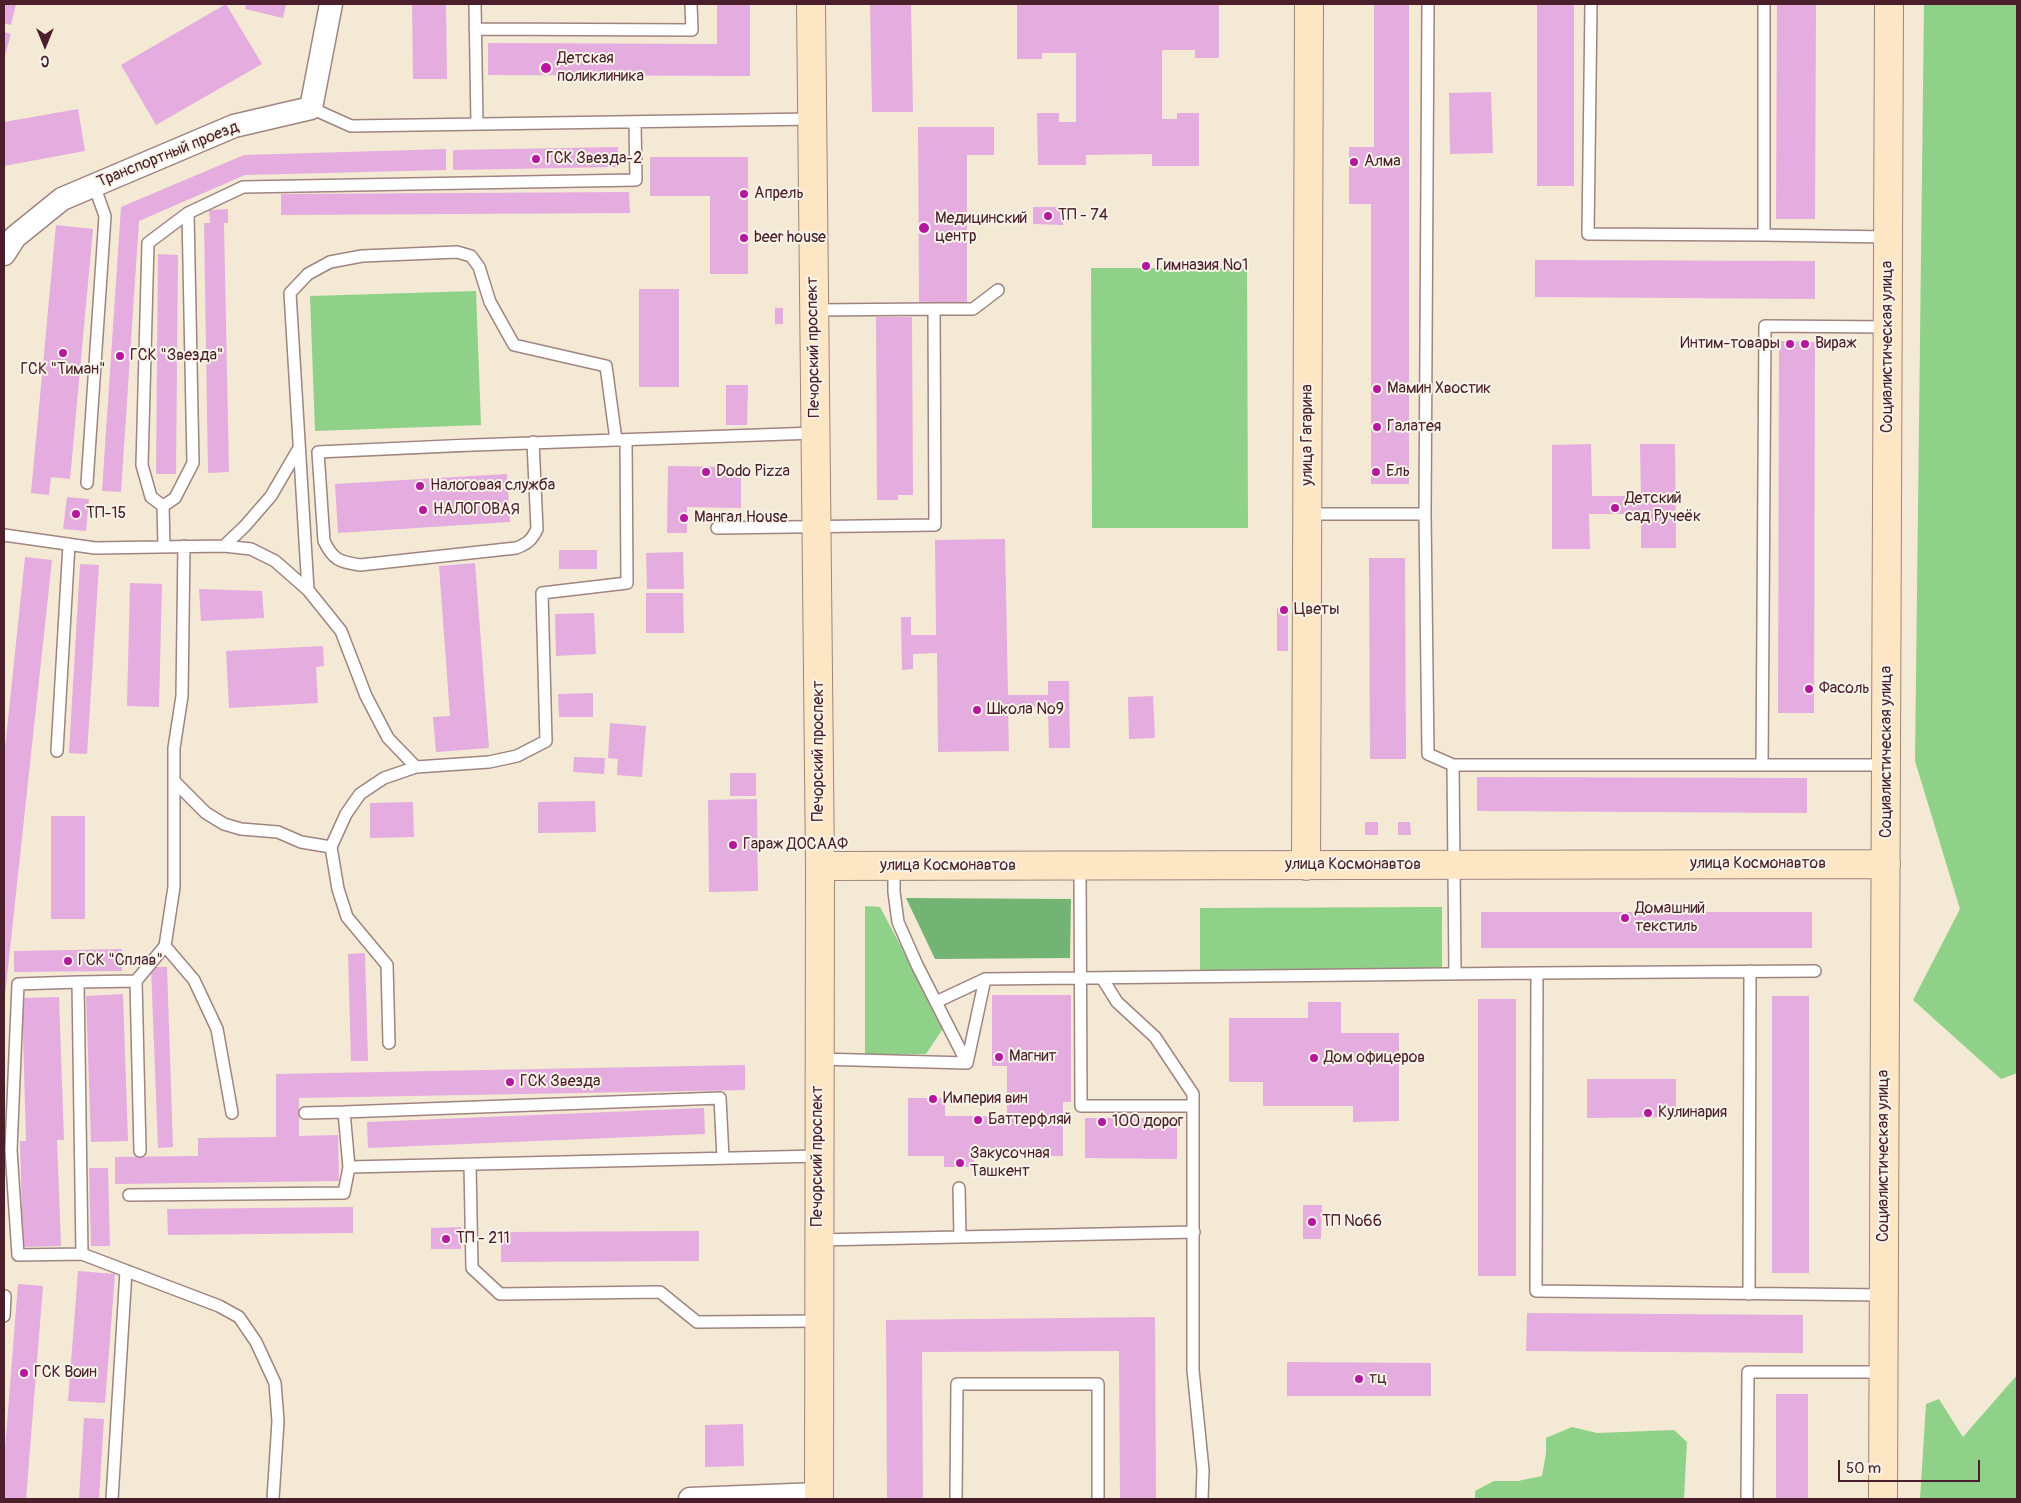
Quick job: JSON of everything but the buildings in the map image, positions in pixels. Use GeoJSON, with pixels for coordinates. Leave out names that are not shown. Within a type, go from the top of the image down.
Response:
{"type":"FeatureCollection","features":[{"type":"Feature","properties":{"kind":"main road","name":"Печорский проспект"},"geometry":{"type":"LineString","coordinates":[[811,4],[820,866],[818,1156],[819,1496]]}},
{"type":"Feature","properties":{"kind":"main road","name":"улица Гагарина"},"geometry":{"type":"LineString","coordinates":[[1306,866],[1309,4]]}},
{"type":"Feature","properties":{"kind":"main road","name":"Социалистическая улица"},"geometry":{"type":"LineString","coordinates":[[1883,1499],[1889,4]]}},
{"type":"Feature","properties":{"kind":"main road","name":"улица Космонавтов"},"geometry":{"type":"LineString","coordinates":[[820,866],[1886,864]]}},
{"type":"Feature","properties":{"kind":"street"},"geometry":{"type":"LineString","coordinates":[[311,108],[331,4]]}},
{"type":"Feature","properties":{"kind":"street","name":"Транспортный проезд"},"geometry":{"type":"LineString","coordinates":[[4,254],[15,237],[14,230],[62,199],[234,126],[311,108]]}},
{"type":"Feature","properties":{"kind":"street"},"geometry":{"type":"LineString","coordinates":[[690,1499],[819,1496]]}},
{"type":"Feature","properties":{"kind":"lane"},"geometry":{"type":"LineString","coordinates":[[475,4],[477,124]]}},
{"type":"Feature","properties":{"kind":"lane"},"geometry":{"type":"LineString","coordinates":[[475,29],[692,30],[692,4]]}},
{"type":"Feature","properties":{"kind":"lane"},"geometry":{"type":"LineString","coordinates":[[1428,4],[1425,514],[1428,754],[1454,765],[1887,765]]}},
{"type":"Feature","properties":{"kind":"lane"},"geometry":{"type":"LineString","coordinates":[[1591,4],[1588,234],[1888,237]]}},
{"type":"Feature","properties":{"kind":"lane"},"geometry":{"type":"LineString","coordinates":[[1764,4],[1764,235]]}},
{"type":"Feature","properties":{"kind":"lane"},"geometry":{"type":"LineString","coordinates":[[311,108],[351,126],[812,119]]}},
{"type":"Feature","properties":{"kind":"lane"},"geometry":{"type":"LineString","coordinates":[[163,506],[151,497],[142,465],[148,243],[188,213],[243,187],[636,180],[635,123]]}},
{"type":"Feature","properties":{"kind":"lane"},"geometry":{"type":"LineString","coordinates":[[87,483],[105,216],[94,185]]}},
{"type":"Feature","properties":{"kind":"lane"},"geometry":{"type":"LineString","coordinates":[[163,506],[175,498],[193,463],[188,213]]}},
{"type":"Feature","properties":{"kind":"lane"},"geometry":{"type":"LineString","coordinates":[[308,590],[290,293],[308,274],[330,262],[362,256],[457,252],[471,256],[479,268],[490,302],[514,345],[606,366],[621,440],[627,584],[542,593],[546,741],[517,756],[489,762],[416,767],[384,778],[360,794],[346,814],[331,847],[338,889],[348,917],[388,966],[388,1043]]}},
{"type":"Feature","properties":{"kind":"lane"},"geometry":{"type":"LineString","coordinates":[[814,310],[973,309],[998,290]]}},
{"type":"Feature","properties":{"kind":"lane"},"geometry":{"type":"LineString","coordinates":[[717,528],[935,525],[934,309]]}},
{"type":"Feature","properties":{"kind":"lane"},"geometry":{"type":"LineString","coordinates":[[1762,765],[1765,326],[1888,326]]}},
{"type":"Feature","properties":{"kind":"lane"},"geometry":{"type":"LineString","coordinates":[[533,442],[537,529],[533,538],[526,545],[516,548],[360,565],[341,562],[330,553],[324,541],[318,452],[533,442],[815,433]]}},
{"type":"Feature","properties":{"kind":"lane"},"geometry":{"type":"LineString","coordinates":[[224,546],[245,526],[271,496],[299,448]]}},
{"type":"Feature","properties":{"kind":"lane"},"geometry":{"type":"LineString","coordinates":[[163,506],[164,547]]}},
{"type":"Feature","properties":{"kind":"lane"},"geometry":{"type":"LineString","coordinates":[[1308,514],[1425,514]]}},
{"type":"Feature","properties":{"kind":"lane"},"geometry":{"type":"LineString","coordinates":[[4,536],[95,548],[224,546],[252,549],[275,561],[308,590],[341,631],[366,696],[388,738],[416,767]]}},
{"type":"Feature","properties":{"kind":"lane"},"geometry":{"type":"LineString","coordinates":[[57,751],[69,544]]}},
{"type":"Feature","properties":{"kind":"lane"},"geometry":{"type":"LineString","coordinates":[[140,1151],[136,981],[165,946],[174,887],[174,748],[182,696],[184,546]]}},
{"type":"Feature","properties":{"kind":"lane"},"geometry":{"type":"LineString","coordinates":[[1454,765],[1455,974]]}},
{"type":"Feature","properties":{"kind":"lane"},"geometry":{"type":"LineString","coordinates":[[174,781],[206,813],[224,824],[241,829],[278,832],[301,842],[331,847]]}},
{"type":"Feature","properties":{"kind":"lane"},"geometry":{"type":"LineString","coordinates":[[894,866],[894,892],[898,922],[967,1063]]}},
{"type":"Feature","properties":{"kind":"lane"},"geometry":{"type":"LineString","coordinates":[[1080,866],[1081,1106],[1193,1106]]}},
{"type":"Feature","properties":{"kind":"lane"},"geometry":{"type":"LineString","coordinates":[[165,946],[194,980],[217,1029],[232,1114]]}},
{"type":"Feature","properties":{"kind":"lane"},"geometry":{"type":"LineString","coordinates":[[1749,1294],[1750,971]]}},
{"type":"Feature","properties":{"kind":"lane"},"geometry":{"type":"LineString","coordinates":[[936,1002],[985,979],[1815,971]]}},
{"type":"Feature","properties":{"kind":"lane"},"geometry":{"type":"LineString","coordinates":[[1537,973],[1536,1291],[1883,1296]]}},
{"type":"Feature","properties":{"kind":"lane"},"geometry":{"type":"LineString","coordinates":[[1102,978],[1117,1002],[1154,1037],[1192,1094],[1193,1370],[1202,1470],[1202,1499]]}},
{"type":"Feature","properties":{"kind":"lane"},"geometry":{"type":"LineString","coordinates":[[967,1063],[985,979]]}},
{"type":"Feature","properties":{"kind":"lane"},"geometry":{"type":"LineString","coordinates":[[136,981],[18,984],[11,1150],[18,1256],[82,1254],[219,1306],[239,1317],[256,1342],[275,1383],[278,1421],[274,1499]]}},
{"type":"Feature","properties":{"kind":"lane"},"geometry":{"type":"LineString","coordinates":[[78,982],[82,1254]]}},
{"type":"Feature","properties":{"kind":"lane"},"geometry":{"type":"LineString","coordinates":[[819,1058],[967,1063]]}},
{"type":"Feature","properties":{"kind":"lane"},"geometry":{"type":"LineString","coordinates":[[305,1113],[720,1098],[723,1158]]}},
{"type":"Feature","properties":{"kind":"lane"},"geometry":{"type":"LineString","coordinates":[[129,1195],[344,1193],[349,1167],[344,1112]]}},
{"type":"Feature","properties":{"kind":"lane"},"geometry":{"type":"LineString","coordinates":[[349,1167],[818,1156]]}},
{"type":"Feature","properties":{"kind":"lane"},"geometry":{"type":"LineString","coordinates":[[470,1165],[472,1268],[500,1294],[660,1292],[697,1322],[819,1321]]}},
{"type":"Feature","properties":{"kind":"lane"},"geometry":{"type":"LineString","coordinates":[[960,1188],[960,1237]]}},
{"type":"Feature","properties":{"kind":"lane"},"geometry":{"type":"LineString","coordinates":[[818,1240],[1194,1232]]}},
{"type":"Feature","properties":{"kind":"lane"},"geometry":{"type":"LineString","coordinates":[[112,1499],[126,1271]]}},
{"type":"Feature","properties":{"kind":"lane"},"geometry":{"type":"LineString","coordinates":[[4,1316],[6,1296]]}},
{"type":"Feature","properties":{"kind":"lane"},"geometry":{"type":"LineString","coordinates":[[1747,1499],[1748,1372],[1883,1372]]}},
{"type":"Feature","properties":{"kind":"lane"},"geometry":{"type":"LineString","coordinates":[[956,1499],[957,1384],[1098,1384],[1098,1499]]}},
{"type":"Feature","properties":{"kind":"green space"},"geometry":{"type":"Polygon","coordinates":[[[1924,4],[2017,4],[2017,1073],[2001,1079],[1913,1000],[1960,909],[1915,761],[1924,4]]]}},
{"type":"Feature","properties":{"kind":"green space"},"geometry":{"type":"Polygon","coordinates":[[[1091,268],[1247,268],[1248,528],[1092,528],[1091,268]]]}},
{"type":"Feature","properties":{"kind":"green space"},"geometry":{"type":"Polygon","coordinates":[[[476,291],[481,425],[315,431],[310,296],[476,291]]]}},
{"type":"Feature","properties":{"kind":"green space"},"geometry":{"type":"Polygon","coordinates":[[[906,898],[1071,899],[1070,958],[935,959],[906,898]]]}},
{"type":"Feature","properties":{"kind":"green space"},"geometry":{"type":"Polygon","coordinates":[[[865,906],[880,907],[944,1027],[926,1054],[865,1055],[865,906]]]}},
{"type":"Feature","properties":{"kind":"green space"},"geometry":{"type":"Polygon","coordinates":[[[1442,907],[1442,969],[1200,970],[1200,908],[1442,907]]]}},
{"type":"Feature","properties":{"kind":"green space"},"geometry":{"type":"Polygon","coordinates":[[[2017,1375],[2017,1499],[1920,1499],[1926,1404],[1939,1399],[1963,1437],[2017,1375]]]}},
{"type":"Feature","properties":{"kind":"green space"},"geometry":{"type":"Polygon","coordinates":[[[1572,1427],[1597,1433],[1674,1430],[1687,1442],[1684,1499],[1475,1499],[1475,1491],[1494,1481],[1518,1481],[1542,1476],[1546,1453],[1546,1438],[1572,1427]]]}},
{"type":"Feature","properties":{"kind":"place","name":"Детская поликлиника"},"geometry":{"type":"Point","coordinates":[546,68]}},
{"type":"Feature","properties":{"kind":"place","name":"ГСК Звезда-2"},"geometry":{"type":"Point","coordinates":[536,159]}},
{"type":"Feature","properties":{"kind":"place","name":"Алма"},"geometry":{"type":"Point","coordinates":[1354,162]}},
{"type":"Feature","properties":{"kind":"place","name":"Апрель"},"geometry":{"type":"Point","coordinates":[744,194]}},
{"type":"Feature","properties":{"kind":"place","name":"ТП - 74"},"geometry":{"type":"Point","coordinates":[1048,216]}},
{"type":"Feature","properties":{"kind":"place","name":"Медицинский центр"},"geometry":{"type":"Point","coordinates":[924,228]}},
{"type":"Feature","properties":{"kind":"place","name":"beer house"},"geometry":{"type":"Point","coordinates":[744,238]}},
{"type":"Feature","properties":{"kind":"place","name":"Гимназия №1"},"geometry":{"type":"Point","coordinates":[1146,266]}},
{"type":"Feature","properties":{"kind":"place","name":"Интим-товары"},"geometry":{"type":"Point","coordinates":[1790,344]}},
{"type":"Feature","properties":{"kind":"place","name":"Вираж"},"geometry":{"type":"Point","coordinates":[1805,344]}},
{"type":"Feature","properties":{"kind":"place","name":"ГСК \"Тиман\""},"geometry":{"type":"Point","coordinates":[63,353]}},
{"type":"Feature","properties":{"kind":"place","name":"ГСК \"Звезда\""},"geometry":{"type":"Point","coordinates":[120,356]}},
{"type":"Feature","properties":{"kind":"place","name":"Мамин Хвостик"},"geometry":{"type":"Point","coordinates":[1377,389]}},
{"type":"Feature","properties":{"kind":"place","name":"Галатея"},"geometry":{"type":"Point","coordinates":[1377,427]}},
{"type":"Feature","properties":{"kind":"place","name":"Dodo Pizza"},"geometry":{"type":"Point","coordinates":[706,472]}},
{"type":"Feature","properties":{"kind":"place","name":"Ель"},"geometry":{"type":"Point","coordinates":[1376,472]}},
{"type":"Feature","properties":{"kind":"place","name":"Налоговая служба"},"geometry":{"type":"Point","coordinates":[420,486]}},
{"type":"Feature","properties":{"kind":"place","name":"Детский сад Ручеёк"},"geometry":{"type":"Point","coordinates":[1615,508]}},
{"type":"Feature","properties":{"kind":"place","name":"НАЛОГОВАЯ"},"geometry":{"type":"Point","coordinates":[423,510]}},
{"type":"Feature","properties":{"kind":"place","name":"ТП-15"},"geometry":{"type":"Point","coordinates":[76,514]}},
{"type":"Feature","properties":{"kind":"place","name":"Мангал House"},"geometry":{"type":"Point","coordinates":[684,518]}},
{"type":"Feature","properties":{"kind":"place","name":"Цветы"},"geometry":{"type":"Point","coordinates":[1284,610]}},
{"type":"Feature","properties":{"kind":"place","name":"Фасоль"},"geometry":{"type":"Point","coordinates":[1809,689]}},
{"type":"Feature","properties":{"kind":"place","name":"Школа №9"},"geometry":{"type":"Point","coordinates":[977,710]}},
{"type":"Feature","properties":{"kind":"place","name":"Гараж ДОСААФ"},"geometry":{"type":"Point","coordinates":[733,845]}},
{"type":"Feature","properties":{"kind":"place","name":"Домашний текстиль"},"geometry":{"type":"Point","coordinates":[1625,918]}},
{"type":"Feature","properties":{"kind":"place","name":"ГСК \"Сплав\""},"geometry":{"type":"Point","coordinates":[68,961]}},
{"type":"Feature","properties":{"kind":"place","name":"Магнит"},"geometry":{"type":"Point","coordinates":[999,1057]}},
{"type":"Feature","properties":{"kind":"place","name":"Дом офицеров"},"geometry":{"type":"Point","coordinates":[1314,1058]}},
{"type":"Feature","properties":{"kind":"place","name":"ГСК Звезда"},"geometry":{"type":"Point","coordinates":[510,1082]}},
{"type":"Feature","properties":{"kind":"place","name":"Империя вин"},"geometry":{"type":"Point","coordinates":[933,1099]}},
{"type":"Feature","properties":{"kind":"place","name":"Кулинария"},"geometry":{"type":"Point","coordinates":[1648,1113]}},
{"type":"Feature","properties":{"kind":"place","name":"Баттерфляй"},"geometry":{"type":"Point","coordinates":[978,1120]}},
{"type":"Feature","properties":{"kind":"place","name":"100 дорог"},"geometry":{"type":"Point","coordinates":[1102,1122]}},
{"type":"Feature","properties":{"kind":"place","name":"Закусочная Ташкент"},"geometry":{"type":"Point","coordinates":[960,1163]}},
{"type":"Feature","properties":{"kind":"place","name":"ТП №66"},"geometry":{"type":"Point","coordinates":[1312,1222]}},
{"type":"Feature","properties":{"kind":"place","name":"ТП - 211"},"geometry":{"type":"Point","coordinates":[446,1239]}},
{"type":"Feature","properties":{"kind":"place","name":"ГСК Воин"},"geometry":{"type":"Point","coordinates":[24,1373]}},
{"type":"Feature","properties":{"kind":"place","name":"тц"},"geometry":{"type":"Point","coordinates":[1359,1379]}}]}
